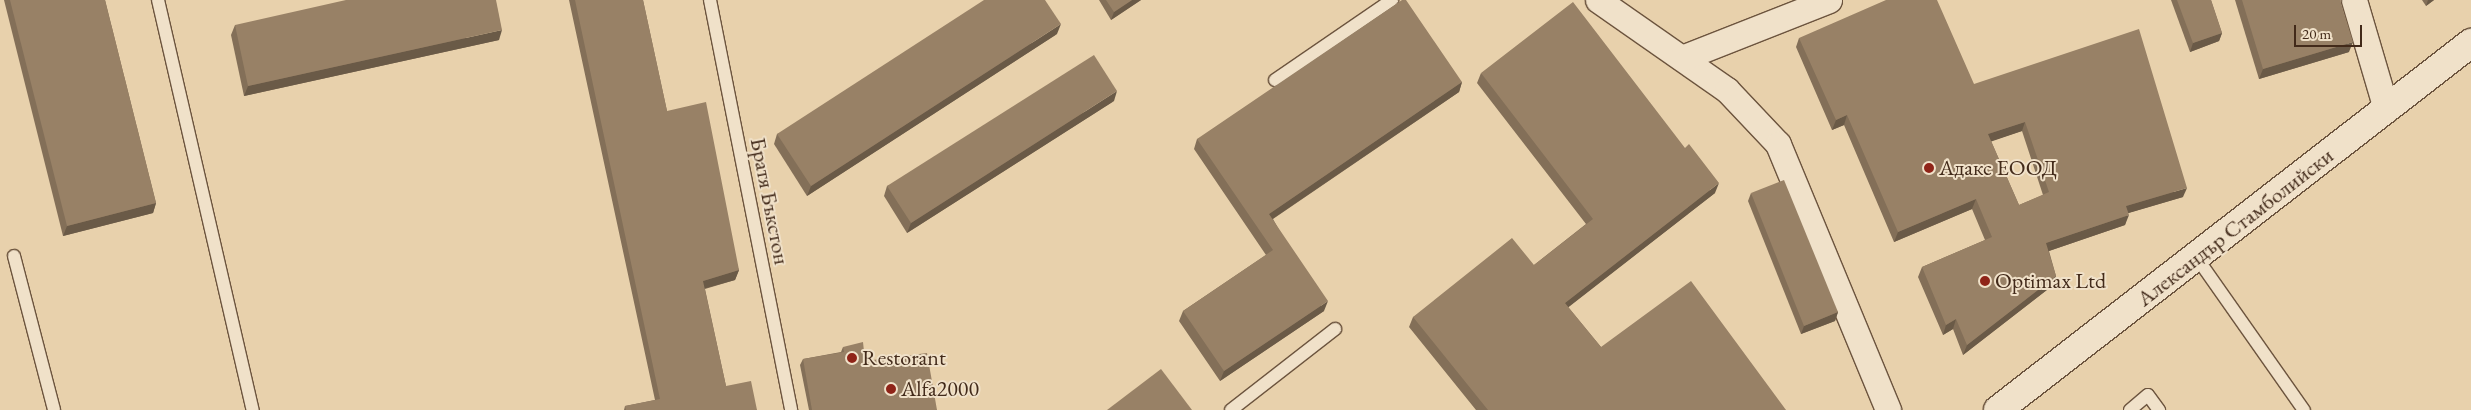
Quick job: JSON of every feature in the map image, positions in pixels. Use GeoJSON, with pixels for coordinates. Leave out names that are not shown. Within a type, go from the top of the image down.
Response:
{"type":"FeatureCollection","features":[{"type":"Feature","properties":{"kind":"street"},"geometry":{"type":"LineString","coordinates":[[1598,0],[1727,90],[1778,144],[1888,410]]}},
{"type":"Feature","properties":{"kind":"street"},"geometry":{"type":"LineString","coordinates":[[1682,58],[1829,0]]}},
{"type":"Feature","properties":{"kind":"street"},"geometry":{"type":"LineString","coordinates":[[2354,0],[2386,109]]}},
{"type":"Feature","properties":{"kind":"street","name":"Александър Стамболийски"},"geometry":{"type":"LineString","coordinates":[[1998,410],[2471,43]]}},
{"type":"Feature","properties":{"kind":"lane"},"geometry":{"type":"LineString","coordinates":[[158,0],[253,410]]}},
{"type":"Feature","properties":{"kind":"lane","name":"Братя Бъкстон"},"geometry":{"type":"LineString","coordinates":[[710,0],[791,410]]}},
{"type":"Feature","properties":{"kind":"lane"},"geometry":{"type":"LineString","coordinates":[[1275,80],[1392,0]]}},
{"type":"Feature","properties":{"kind":"lane"},"geometry":{"type":"LineString","coordinates":[[14,256],[54,410]]}},
{"type":"Feature","properties":{"kind":"lane"},"geometry":{"type":"LineString","coordinates":[[2196,258],[2304,410]]}},
{"type":"Feature","properties":{"kind":"lane"},"geometry":{"type":"LineString","coordinates":[[1231,410],[1335,328]]}},
{"type":"Feature","properties":{"kind":"lane"},"geometry":{"type":"LineString","coordinates":[[2130,410],[2148,396],[2159,410]]}},
{"type":"Feature","properties":{"kind":"building"},"geometry":{"type":"Polygon","coordinates":[[[10,0],[105,0],[156,203],[67,226],[10,0]]]}},
{"type":"Feature","properties":{"kind":"building"},"geometry":{"type":"Polygon","coordinates":[[[346,0],[496,0],[502,30],[248,86],[235,25],[346,0]]]}},
{"type":"Feature","properties":{"kind":"building"},"geometry":{"type":"Polygon","coordinates":[[[575,0],[643,0],[667,111],[706,102],[739,270],[703,281],[726,386],[751,381],[757,410],[626,410],[625,406],[660,399],[575,0]]]}},
{"type":"Feature","properties":{"kind":"building"},"geometry":{"type":"Polygon","coordinates":[[[984,0],[1045,0],[1061,24],[811,186],[777,134],[984,0]]]}},
{"type":"Feature","properties":{"kind":"building"},"geometry":{"type":"Polygon","coordinates":[[[1106,0],[1132,0],[1114,12],[1106,0]]]}},
{"type":"Feature","properties":{"kind":"building"},"geometry":{"type":"Polygon","coordinates":[[[1402,0],[1406,0],[1462,82],[1269,214],[1328,301],[1224,371],[1183,311],[1273,250],[1197,139],[1402,0]]]}},
{"type":"Feature","properties":{"kind":"building"},"geometry":{"type":"Polygon","coordinates":[[[1886,0],[1937,0],[1974,84],[2139,29],[2187,188],[2126,206],[2129,215],[2046,243],[2056,276],[1967,345],[1956,319],[1946,325],[1922,267],[1992,237],[1976,199],[1898,232],[1847,115],[1836,120],[1799,38],[1886,0]],[[2025,122],[1988,134],[2019,205],[2049,192],[2025,122]]]}},
{"type":"Feature","properties":{"kind":"building"},"geometry":{"type":"Polygon","coordinates":[[[2177,0],[2211,0],[2222,33],[2193,43],[2177,0]]]}},
{"type":"Feature","properties":{"kind":"building"},"geometry":{"type":"Polygon","coordinates":[[[2242,0],[2340,0],[2353,42],[2263,69],[2242,0]]]}},
{"type":"Feature","properties":{"kind":"building"},"geometry":{"type":"Polygon","coordinates":[[[1573,2],[1685,148],[1689,144],[1719,183],[1565,303],[1601,347],[1691,281],[1786,410],[1488,410],[1413,317],[1512,238],[1534,265],[1593,219],[1481,73],[1573,2]]]}},
{"type":"Feature","properties":{"kind":"building"},"geometry":{"type":"Polygon","coordinates":[[[1094,55],[1117,91],[911,223],[887,186],[1094,55]]]}},
{"type":"Feature","properties":{"kind":"building"},"geometry":{"type":"Polygon","coordinates":[[[1784,180],[1838,312],[1804,326],[1751,193],[1784,180]]]}},
{"type":"Feature","properties":{"kind":"building"},"geometry":{"type":"Polygon","coordinates":[[[863,342],[865,361],[927,353],[937,410],[812,410],[803,359],[844,352],[843,347],[863,342]]]}},
{"type":"Feature","properties":{"kind":"building"},"geometry":{"type":"Polygon","coordinates":[[[1161,369],[1192,410],[1107,410],[1161,369]]]}},
{"type":"Feature","properties":{"kind":"place","name":"Адакс ЕООД"},"geometry":{"type":"Point","coordinates":[1929,168]}},
{"type":"Feature","properties":{"kind":"place","name":"Optimax Ltd"},"geometry":{"type":"Point","coordinates":[1985,281]}},
{"type":"Feature","properties":{"kind":"place","name":"Restorant"},"geometry":{"type":"Point","coordinates":[852,358]}},
{"type":"Feature","properties":{"kind":"place","name":"Alfa2000"},"geometry":{"type":"Point","coordinates":[891,389]}}]}
